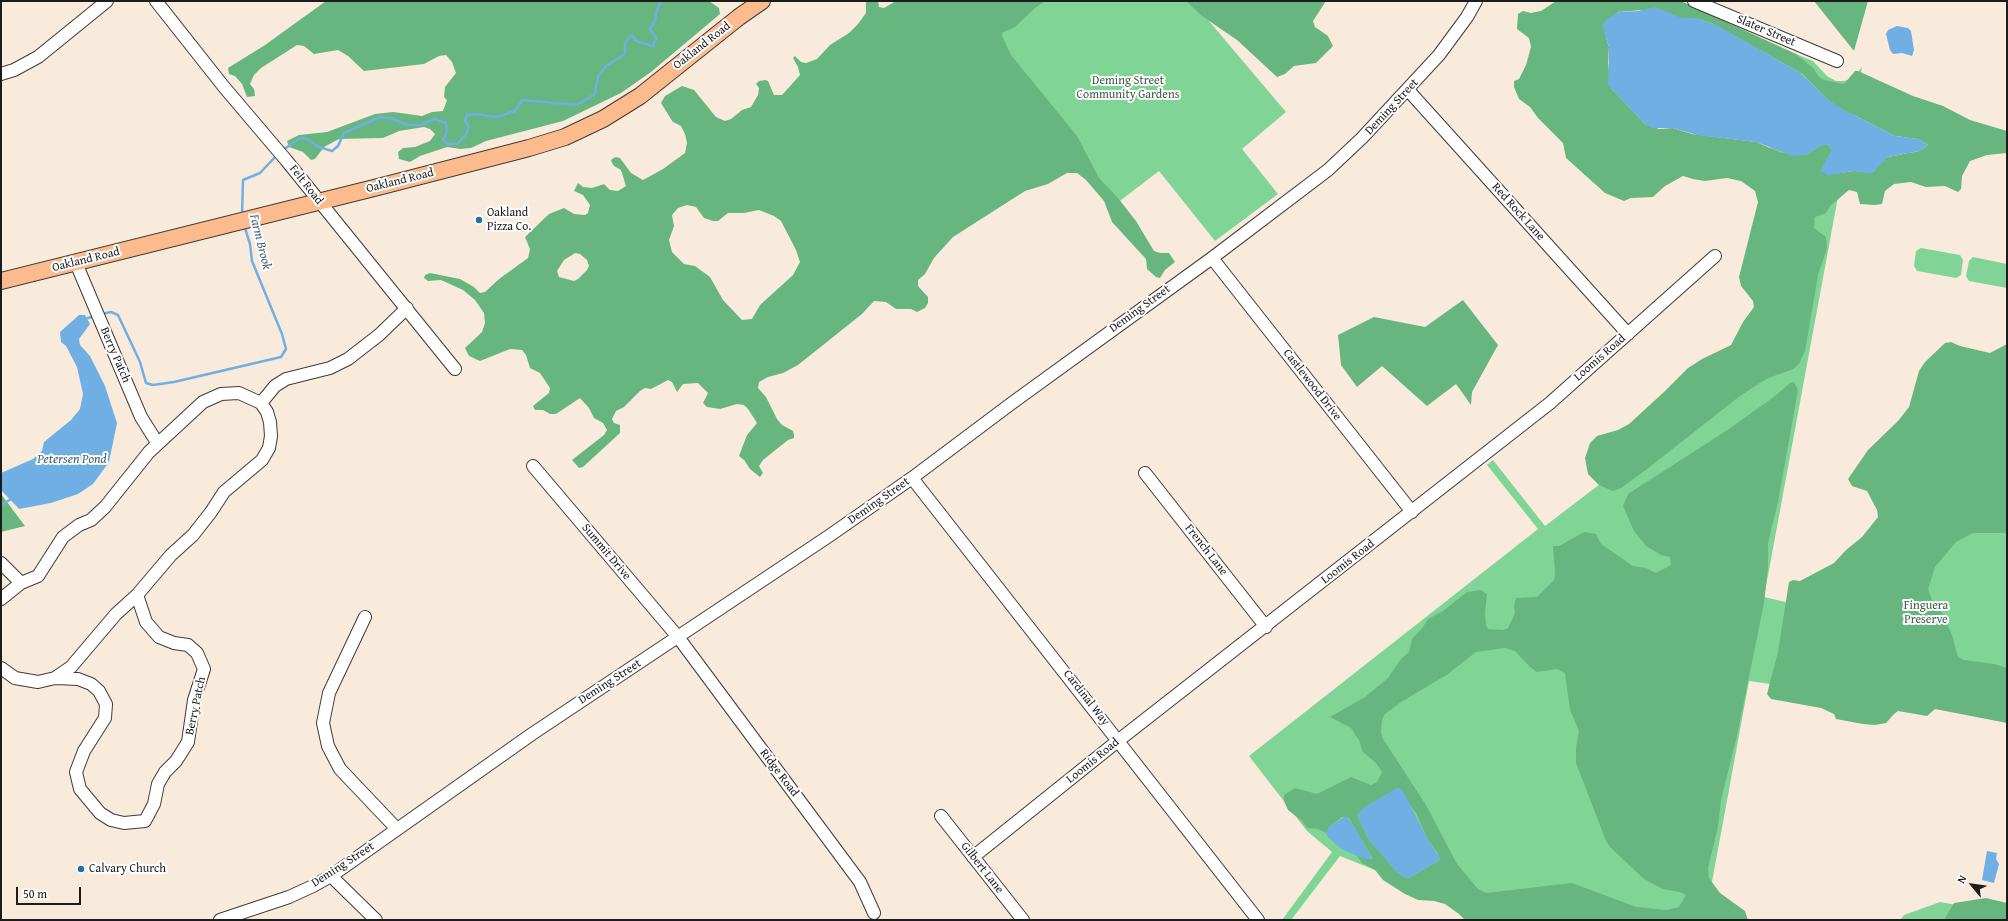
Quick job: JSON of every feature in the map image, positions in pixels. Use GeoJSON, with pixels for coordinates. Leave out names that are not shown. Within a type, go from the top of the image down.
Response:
{"type":"FeatureCollection","features":[{"type":"Feature","properties":{"kind":"main road","name":"Oakland Road"},"geometry":{"type":"LineString","coordinates":[[1,281],[522,150],[566,137],[603,119],[640,96],[739,17],[762,1]]}},
{"type":"Feature","properties":{"kind":"street"},"geometry":{"type":"LineString","coordinates":[[1,74],[14,70],[38,57],[107,1]]}},
{"type":"Feature","properties":{"kind":"street","name":"Felt Road"},"geometry":{"type":"LineString","coordinates":[[156,1],[224,88],[286,160],[455,369]]}},
{"type":"Feature","properties":{"kind":"street","name":"Deming Street"},"geometry":{"type":"LineString","coordinates":[[220,920],[289,897],[331,876],[532,734],[842,527],[912,478],[1012,403],[1212,258],[1328,170],[1362,138],[1439,55],[1467,17],[1476,1]]}},
{"type":"Feature","properties":{"kind":"street","name":"Slater Street"},"geometry":{"type":"LineString","coordinates":[[1694,1],[1838,61]]}},
{"type":"Feature","properties":{"kind":"street","name":"Red Rock Lane"},"geometry":{"type":"LineString","coordinates":[[1408,90],[1628,334]]}},
{"type":"Feature","properties":{"kind":"street","name":"Loomis Road"},"geometry":{"type":"LineString","coordinates":[[973,857],[1119,740],[1266,627],[1550,403],[1715,256]]}},
{"type":"Feature","properties":{"kind":"street","name":"Castlewood Drive"},"geometry":{"type":"LineString","coordinates":[[1212,258],[1412,512]]}},
{"type":"Feature","properties":{"kind":"street","name":"Berry Patch"},"geometry":{"type":"LineString","coordinates":[[76,263],[141,417],[158,444]]}},
{"type":"Feature","properties":{"kind":"street"},"geometry":{"type":"LineString","coordinates":[[1,599],[21,584],[38,576],[63,537],[79,525],[91,520],[105,507],[120,487],[158,444],[203,402],[221,394],[239,393],[261,403],[276,386],[286,379],[330,368],[348,359],[378,335],[407,308]]}},
{"type":"Feature","properties":{"kind":"street","name":"Berry Patch"},"geometry":{"type":"LineString","coordinates":[[55,678],[71,667],[116,614],[137,595],[171,555],[193,535],[224,492],[250,472],[262,460],[269,448],[272,436],[267,412],[261,403]]}},
{"type":"Feature","properties":{"kind":"street","name":"Summit Drive"},"geometry":{"type":"LineString","coordinates":[[533,466],[678,637]]}},
{"type":"Feature","properties":{"kind":"street","name":"French Lane"},"geometry":{"type":"LineString","coordinates":[[1146,473],[1266,627]]}},
{"type":"Feature","properties":{"kind":"street","name":"Cardinal Way"},"geometry":{"type":"LineString","coordinates":[[912,478],[1119,740],[1258,920]]}},
{"type":"Feature","properties":{"kind":"street"},"geometry":{"type":"LineString","coordinates":[[1,563],[21,584]]}},
{"type":"Feature","properties":{"kind":"street","name":"Berry Patch"},"geometry":{"type":"LineString","coordinates":[[1,668],[15,678],[38,682],[55,678],[78,679],[91,684],[99,692],[106,704],[105,718],[84,751],[76,772],[80,789],[100,813],[111,820],[124,823],[145,821],[154,804],[158,784],[165,772],[176,760],[188,742],[194,700],[204,669],[197,653],[188,645],[174,643],[159,637],[146,622],[137,595]]}},
{"type":"Feature","properties":{"kind":"street"},"geometry":{"type":"LineString","coordinates":[[365,617],[329,693],[323,723],[328,746],[340,769],[396,829]]}},
{"type":"Feature","properties":{"kind":"street","name":"Ridge Road"},"geometry":{"type":"LineString","coordinates":[[678,637],[860,882],[874,913]]}},
{"type":"Feature","properties":{"kind":"street","name":"Gilbert Lane"},"geometry":{"type":"LineString","coordinates":[[941,816],[1023,920]]}},
{"type":"Feature","properties":{"kind":"street"},"geometry":{"type":"LineString","coordinates":[[331,876],[376,920]]}},
{"type":"Feature","properties":{"kind":"green space"},"geometry":{"type":"Polygon","coordinates":[[[326,1],[709,1],[719,8],[720,14],[651,72],[621,93],[563,121],[486,141],[471,148],[460,149],[447,147],[420,156],[410,162],[399,159],[398,152],[403,148],[415,147],[430,141],[435,134],[430,129],[424,127],[399,131],[383,138],[339,139],[324,147],[315,159],[311,160],[303,152],[289,147],[287,141],[299,135],[327,132],[375,114],[393,112],[422,116],[432,112],[443,111],[447,100],[444,97],[445,87],[456,73],[452,62],[446,55],[439,56],[424,64],[364,71],[348,56],[338,50],[314,54],[304,46],[297,45],[261,68],[254,75],[250,84],[254,89],[255,96],[247,97],[242,84],[235,76],[229,74],[228,68],[265,45],[326,1]]]}},
{"type":"Feature","properties":{"kind":"green space"},"geometry":{"type":"Polygon","coordinates":[[[866,1],[878,1],[879,7],[884,8],[896,1],[1045,1],[1035,8],[1015,27],[1002,33],[1011,55],[1077,136],[1099,178],[1118,198],[1136,221],[1154,251],[1169,253],[1175,262],[1165,270],[1160,278],[1156,277],[1147,269],[1146,259],[1112,222],[1104,201],[1086,180],[1077,173],[1067,173],[1048,184],[1025,191],[953,237],[934,258],[925,274],[918,280],[918,286],[928,297],[928,303],[925,308],[917,312],[911,309],[896,309],[886,302],[874,301],[862,314],[798,365],[783,373],[768,377],[759,382],[758,388],[766,397],[777,419],[782,425],[793,431],[794,435],[794,438],[788,440],[763,460],[759,466],[763,473],[760,477],[750,469],[744,460],[739,456],[747,435],[757,423],[748,409],[744,405],[737,404],[720,409],[707,407],[703,403],[708,393],[698,383],[683,384],[677,392],[672,382],[668,380],[651,389],[645,388],[624,407],[616,411],[612,419],[614,423],[620,425],[620,433],[583,467],[579,468],[572,460],[604,435],[607,430],[603,423],[594,418],[589,408],[580,398],[556,414],[550,414],[543,410],[535,410],[533,406],[549,393],[550,388],[540,373],[530,368],[526,355],[522,350],[510,349],[480,361],[469,356],[465,348],[482,332],[485,323],[484,313],[475,300],[463,290],[441,280],[428,281],[424,278],[425,275],[430,273],[460,279],[474,287],[480,293],[485,292],[499,279],[528,258],[530,249],[525,237],[549,214],[564,208],[574,214],[585,215],[588,213],[590,205],[583,195],[574,191],[578,183],[583,187],[592,188],[604,184],[610,190],[618,191],[626,186],[621,170],[614,166],[611,161],[612,159],[616,157],[620,158],[631,173],[643,180],[663,169],[685,153],[687,143],[685,134],[681,126],[673,122],[661,103],[665,96],[682,86],[694,90],[716,117],[725,121],[731,119],[742,110],[751,107],[758,95],[759,88],[756,84],[759,81],[768,81],[774,95],[782,95],[800,75],[793,58],[795,56],[801,62],[806,63],[817,59],[830,45],[849,33],[866,13],[866,1]],[[687,205],[678,208],[672,215],[674,226],[669,240],[672,252],[684,264],[695,266],[710,277],[723,300],[742,320],[752,319],[760,305],[793,275],[800,262],[796,250],[781,221],[774,216],[759,210],[744,213],[728,213],[718,221],[713,221],[704,218],[696,207],[687,205]],[[575,253],[564,260],[557,271],[559,277],[574,281],[587,270],[589,266],[587,260],[580,254],[575,253]]]}},
{"type":"Feature","properties":{"kind":"green space","name":"Deming Street Community Gardens"},"geometry":{"type":"Polygon","coordinates":[[[945,1],[1192,1],[1286,112],[1242,149],[1278,194],[1215,241],[1159,171],[1112,207],[945,1]]]}},
{"type":"Feature","properties":{"kind":"green space"},"geometry":{"type":"Polygon","coordinates":[[[1186,1],[1326,1],[1313,21],[1315,27],[1328,36],[1333,46],[1316,63],[1294,66],[1285,74],[1277,77],[1237,40],[1202,16],[1186,1]]]}},
{"type":"Feature","properties":{"kind":"green space"},"geometry":{"type":"Polygon","coordinates":[[[1556,1],[1681,1],[1796,54],[1813,68],[1819,77],[1824,80],[1844,84],[1855,71],[1858,71],[1913,96],[1943,106],[1970,120],[2007,131],[2007,153],[1987,155],[1970,161],[1962,176],[1961,189],[1958,192],[1945,186],[1926,187],[1911,182],[1894,184],[1885,191],[1882,204],[1875,205],[1860,204],[1857,192],[1849,190],[1830,206],[1826,213],[1815,217],[1814,228],[1826,237],[1827,248],[1818,275],[1805,351],[1799,364],[1793,369],[1766,379],[1740,396],[1647,469],[1621,488],[1613,491],[1599,485],[1588,474],[1585,458],[1590,443],[1597,436],[1618,430],[1629,424],[1688,368],[1702,359],[1731,345],[1743,322],[1754,307],[1753,301],[1741,286],[1739,277],[1758,202],[1755,191],[1741,181],[1727,178],[1705,181],[1683,176],[1665,186],[1653,197],[1631,198],[1624,201],[1605,193],[1566,158],[1563,143],[1538,118],[1530,107],[1519,99],[1514,87],[1514,81],[1519,79],[1526,65],[1531,47],[1529,38],[1517,29],[1518,14],[1523,11],[1531,13],[1541,11],[1556,1]],[[1642,10],[1618,12],[1606,38],[1609,47],[1608,63],[1611,88],[1645,124],[1659,129],[1673,128],[1692,134],[1756,142],[1782,153],[1807,155],[1822,145],[1828,145],[1832,150],[1826,161],[1833,174],[1853,171],[1873,172],[1881,162],[1888,157],[1919,151],[1928,145],[1918,139],[1895,136],[1838,107],[1828,100],[1803,74],[1712,23],[1696,18],[1687,19],[1642,10]]]}},
{"type":"Feature","properties":{"kind":"green space"},"geometry":{"type":"Polygon","coordinates":[[[1666,1],[1813,61],[1827,76],[1836,81],[1852,79],[1862,67],[1764,597],[1803,606],[2007,382],[2007,693],[1862,697],[1749,681],[1705,920],[1500,920],[1340,856],[1291,920],[1282,920],[1332,852],[1307,831],[1249,756],[1538,529],[1487,465],[1493,460],[1545,526],[1760,362],[1785,168],[1666,1]]]}},
{"type":"Feature","properties":{"kind":"green space"},"geometry":{"type":"Polygon","coordinates":[[[1814,1],[1868,1],[1854,51],[1814,1]]]}},
{"type":"Feature","properties":{"kind":"green space"},"geometry":{"type":"Polygon","coordinates":[[[1921,248],[1960,255],[1963,260],[1961,275],[1956,278],[1917,271],[1914,266],[1916,251],[1921,248]]]}},
{"type":"Feature","properties":{"kind":"green space"},"geometry":{"type":"Polygon","coordinates":[[[1973,257],[2007,264],[2007,288],[1969,281],[1966,276],[1969,261],[1973,257]]]}},
{"type":"Feature","properties":{"kind":"green space"},"geometry":{"type":"Polygon","coordinates":[[[1463,300],[1498,345],[1472,392],[1471,405],[1456,384],[1427,406],[1382,366],[1357,387],[1341,365],[1338,335],[1374,317],[1425,327],[1463,300]]]}},
{"type":"Feature","properties":{"kind":"green space","name":"Finguera Preserve"},"geometry":{"type":"Polygon","coordinates":[[[1951,342],[1960,346],[1990,353],[2007,344],[2007,533],[1973,533],[1956,542],[1935,567],[1928,589],[1932,600],[1942,613],[1952,635],[1958,657],[1964,660],[1994,664],[2007,668],[2007,723],[1935,709],[1927,716],[1898,711],[1886,723],[1875,725],[1863,724],[1836,719],[1834,714],[1821,708],[1771,699],[1767,694],[1778,652],[1789,582],[1793,580],[1800,581],[1834,563],[1846,550],[1862,537],[1878,517],[1877,510],[1867,491],[1852,486],[1848,479],[1868,450],[1898,421],[1909,407],[1919,371],[1925,362],[1945,343],[1951,342]]]}},
{"type":"Feature","properties":{"kind":"green space"},"geometry":{"type":"Polygon","coordinates":[[[1794,382],[1798,390],[1778,502],[1768,543],[1768,568],[1764,603],[1737,736],[1721,800],[1718,827],[1708,868],[1709,878],[1720,893],[1745,911],[1748,920],[1465,920],[1445,904],[1434,901],[1418,900],[1405,894],[1383,880],[1375,870],[1362,863],[1357,856],[1373,859],[1349,818],[1342,817],[1330,826],[1326,833],[1318,829],[1307,828],[1302,821],[1288,810],[1284,801],[1284,795],[1295,788],[1317,794],[1351,777],[1371,785],[1377,782],[1382,772],[1376,763],[1362,751],[1360,742],[1351,728],[1330,717],[1365,697],[1388,678],[1401,659],[1409,652],[1412,639],[1428,619],[1443,611],[1467,592],[1481,590],[1487,594],[1485,613],[1486,625],[1488,629],[1503,630],[1508,628],[1515,613],[1514,606],[1516,598],[1537,597],[1554,580],[1555,573],[1553,546],[1559,546],[1584,532],[1596,534],[1601,544],[1633,566],[1646,568],[1656,573],[1671,565],[1670,557],[1661,555],[1646,546],[1634,531],[1623,506],[1628,494],[1729,429],[1775,396],[1790,383],[1794,382]],[[1505,648],[1476,652],[1448,674],[1401,702],[1385,714],[1382,720],[1381,733],[1383,739],[1426,805],[1457,864],[1478,889],[1486,893],[1572,883],[1636,907],[1667,910],[1679,907],[1686,895],[1680,892],[1663,889],[1644,879],[1611,848],[1606,841],[1576,763],[1576,748],[1579,731],[1570,710],[1565,673],[1557,669],[1537,672],[1515,651],[1505,648]],[[1398,788],[1365,807],[1357,815],[1367,837],[1376,848],[1396,871],[1404,877],[1409,878],[1440,860],[1438,853],[1428,840],[1416,813],[1398,788]]]}},
{"type":"Feature","properties":{"kind":"green space"},"geometry":{"type":"Polygon","coordinates":[[[1,494],[25,526],[1,532],[1,494]]]}},
{"type":"Feature","properties":{"kind":"green space"},"geometry":{"type":"Polygon","coordinates":[[[1986,898],[2007,903],[2007,920],[1944,920],[1954,903],[1986,898]]]}},
{"type":"Feature","properties":{"kind":"green space"},"geometry":{"type":"Polygon","coordinates":[[[1940,902],[1980,909],[2007,920],[1900,920],[1904,915],[1940,902]]]}},
{"type":"Feature","properties":{"kind":"water"},"geometry":{"type":"Polygon","coordinates":[[[1655,7],[1682,18],[1696,18],[1718,26],[1800,73],[1828,100],[1838,107],[1895,136],[1918,139],[1928,145],[1919,151],[1888,157],[1871,174],[1853,171],[1828,175],[1820,171],[1831,152],[1831,148],[1828,145],[1822,145],[1807,155],[1793,156],[1756,142],[1697,135],[1673,128],[1652,128],[1645,124],[1608,85],[1609,47],[1602,26],[1606,20],[1619,12],[1638,11],[1655,7]]]}},
{"type":"Feature","properties":{"kind":"water"},"geometry":{"type":"Polygon","coordinates":[[[1897,26],[1908,28],[1911,31],[1914,50],[1912,56],[1902,53],[1893,54],[1890,50],[1886,34],[1888,30],[1897,26]]]}},
{"type":"Feature","properties":{"kind":"water","name":"Petersen Pond"},"geometry":{"type":"Polygon","coordinates":[[[79,315],[85,315],[90,324],[79,339],[80,345],[90,356],[105,386],[117,423],[109,462],[93,484],[78,494],[51,503],[19,509],[1,490],[1,473],[33,459],[42,451],[44,442],[71,420],[80,409],[83,394],[77,367],[66,346],[61,342],[60,332],[79,315]]]}},
{"type":"Feature","properties":{"kind":"water"},"geometry":{"type":"Polygon","coordinates":[[[1397,788],[1400,788],[1404,793],[1428,840],[1441,859],[1409,878],[1404,877],[1396,871],[1376,848],[1367,837],[1357,815],[1365,807],[1397,788]]]}},
{"type":"Feature","properties":{"kind":"water"},"geometry":{"type":"Polygon","coordinates":[[[1346,816],[1356,829],[1373,860],[1357,856],[1340,848],[1328,837],[1326,833],[1330,826],[1346,816]]]}},
{"type":"Feature","properties":{"kind":"water"},"geometry":{"type":"Polygon","coordinates":[[[1987,851],[1997,853],[1996,859],[1999,864],[1994,883],[1982,880],[1987,851]]]}},
{"type":"Feature","properties":{"kind":"waterway","name":"Farm Brook"},"geometry":{"type":"LineString","coordinates":[[283,150],[300,138],[307,139],[319,147],[332,151],[338,146],[344,133],[380,117],[391,118],[407,125],[420,125],[435,119],[446,123],[447,132],[443,140],[448,144],[457,144],[466,134],[469,127],[465,121],[467,115],[475,114],[497,117],[515,111],[522,100],[577,105],[595,94],[598,76],[606,66],[625,54],[625,43],[631,35],[638,42],[653,46],[656,38],[650,29],[655,21],[656,13],[661,1]]}},
{"type":"Feature","properties":{"kind":"waterway","name":"Farm Brook"},"geometry":{"type":"LineString","coordinates":[[242,215],[243,180],[260,173],[278,154]]}},
{"type":"Feature","properties":{"kind":"waterway","name":"Farm Brook"},"geometry":{"type":"LineString","coordinates":[[102,314],[111,312],[118,315],[140,362],[146,383],[153,385],[174,382],[281,357],[286,349],[282,334],[252,261],[250,244],[244,225]]}},
{"type":"Feature","properties":{"kind":"waterway","name":"Farm Brook"},"geometry":{"type":"LineString","coordinates":[[85,319],[95,316]]}},
{"type":"Feature","properties":{"kind":"waterway","name":"Farm Brook"},"geometry":{"type":"LineString","coordinates":[[1,505],[13,498]]}},
{"type":"Feature","properties":{"kind":"place","name":"Oakland Pizza Co."},"geometry":{"type":"Point","coordinates":[479,220]}},
{"type":"Feature","properties":{"kind":"place","name":"Calvary Church"},"geometry":{"type":"Point","coordinates":[81,869]}}]}
